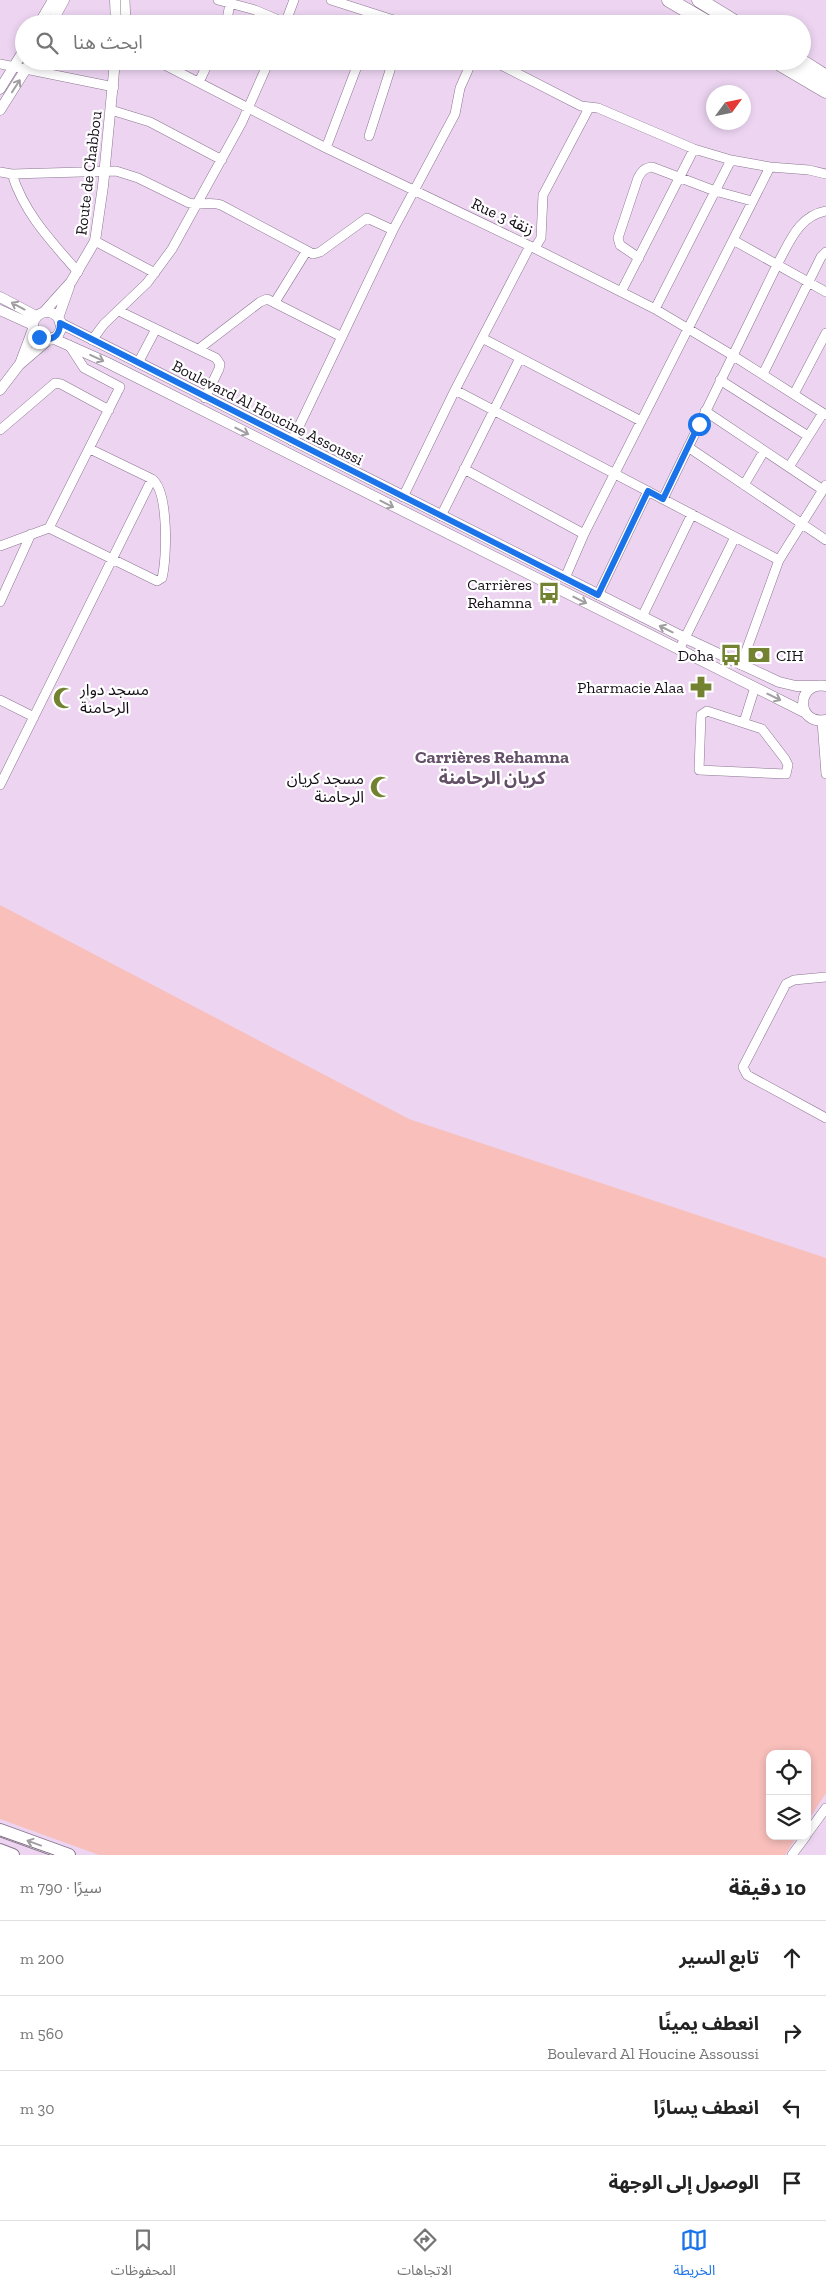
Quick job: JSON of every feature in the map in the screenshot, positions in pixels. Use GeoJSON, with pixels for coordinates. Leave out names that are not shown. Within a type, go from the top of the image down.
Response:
{"type":"FeatureCollection","features":[{"type":"Feature","properties":{"kind":"highway"},"geometry":{"type":"LineString","coordinates":[[669,0],[695,15]]}},
{"type":"Feature","properties":{"kind":"highway"},"geometry":{"type":"LineString","coordinates":[[699,0],[723,15]]}},
{"type":"Feature","properties":{"kind":"highway"},"geometry":{"type":"LineString","coordinates":[[811,67],[826,76]]}},
{"type":"Feature","properties":{"kind":"highway"},"geometry":{"type":"LineString","coordinates":[[791,70],[826,90]]}},
{"type":"Feature","properties":{"kind":"main road"},"geometry":{"type":"LineString","coordinates":[[0,1830],[69,1855]]}},
{"type":"Feature","properties":{"kind":"main road"},"geometry":{"type":"LineString","coordinates":[[0,1850],[13,1855]]}},
{"type":"Feature","properties":{"kind":"street"},"geometry":{"type":"LineString","coordinates":[[44,15],[53,0]]}},
{"type":"Feature","properties":{"kind":"street"},"geometry":{"type":"LineString","coordinates":[[56,15],[64,0]]}},
{"type":"Feature","properties":{"kind":"street"},"geometry":{"type":"LineString","coordinates":[[115,0],[116,15]]}},
{"type":"Feature","properties":{"kind":"street"},"geometry":{"type":"LineString","coordinates":[[125,0],[126,15]]}},
{"type":"Feature","properties":{"kind":"street"},"geometry":{"type":"LineString","coordinates":[[218,0],[268,15]]}},
{"type":"Feature","properties":{"kind":"street"},"geometry":{"type":"LineString","coordinates":[[289,15],[294,0]]}},
{"type":"Feature","properties":{"kind":"street"},"geometry":{"type":"LineString","coordinates":[[331,0],[378,15]]}},
{"type":"Feature","properties":{"kind":"street"},"geometry":{"type":"LineString","coordinates":[[228,15],[230,4]]}},
{"type":"Feature","properties":{"kind":"street"},"geometry":{"type":"LineString","coordinates":[[0,64],[14,67],[0,89]]}},
{"type":"Feature","properties":{"kind":"street"},"geometry":{"type":"LineString","coordinates":[[0,110],[26,70]]}},
{"type":"Feature","properties":{"kind":"street"},"geometry":{"type":"LineString","coordinates":[[45,70],[114,87]]}},
{"type":"Feature","properties":{"kind":"street","name":"Route de Chabbou"},"geometry":{"type":"LineString","coordinates":[[20,365],[36,321],[71,282],[95,241],[115,70]]}},
{"type":"Feature","properties":{"kind":"street","name":"Rue 3 زنقة"},"geometry":{"type":"LineString","coordinates":[[175,70],[326,148],[533,247],[655,309],[825,414]]}},
{"type":"Feature","properties":{"kind":"street"},"geometry":{"type":"LineString","coordinates":[[200,82],[205,70]]}},
{"type":"Feature","properties":{"kind":"street"},"geometry":{"type":"LineString","coordinates":[[92,340],[155,272],[198,205],[249,108],[265,70]]}},
{"type":"Feature","properties":{"kind":"street"},"geometry":{"type":"LineString","coordinates":[[326,148],[356,70]]}},
{"type":"Feature","properties":{"kind":"street"},"geometry":{"type":"LineString","coordinates":[[369,136],[390,70]]}},
{"type":"Feature","properties":{"kind":"street"},"geometry":{"type":"LineString","coordinates":[[292,441],[393,230],[455,114],[460,88],[468,70]]}},
{"type":"Feature","properties":{"kind":"street"},"geometry":{"type":"LineString","coordinates":[[510,70],[556,94],[589,108],[598,108],[694,148],[731,160],[826,174]]}},
{"type":"Feature","properties":{"kind":"street"},"geometry":{"type":"LineString","coordinates":[[403,497],[482,338],[533,247],[541,238],[542,195],[589,108]]}},
{"type":"Feature","properties":{"kind":"street"},"geometry":{"type":"LineString","coordinates":[[111,110],[150,122],[222,160]]}},
{"type":"Feature","properties":{"kind":"street"},"geometry":{"type":"LineString","coordinates":[[621,292],[694,148]]}},
{"type":"Feature","properties":{"kind":"street"},"geometry":{"type":"LineString","coordinates":[[655,309],[731,160]]}},
{"type":"Feature","properties":{"kind":"street"},"geometry":{"type":"LineString","coordinates":[[638,258],[623,249],[618,242],[641,173],[652,167],[715,191],[752,202]]}},
{"type":"Feature","properties":{"kind":"street"},"geometry":{"type":"LineString","coordinates":[[565,578],[584,534],[770,167]]}},
{"type":"Feature","properties":{"kind":"street"},"geometry":{"type":"LineString","coordinates":[[0,172],[12,174],[122,172],[181,200],[198,205],[209,202],[221,205],[312,254],[318,253],[367,218],[393,230]]}},
{"type":"Feature","properties":{"kind":"street"},"geometry":{"type":"LineString","coordinates":[[12,174],[22,202],[39,228],[78,272]]}},
{"type":"Feature","properties":{"kind":"street"},"geometry":{"type":"LineString","coordinates":[[663,499],[778,263],[802,223],[816,213],[826,211]]}},
{"type":"Feature","properties":{"kind":"street"},"geometry":{"type":"LineString","coordinates":[[733,240],[778,263],[826,292]]}},
{"type":"Feature","properties":{"kind":"street"},"geometry":{"type":"LineString","coordinates":[[95,241],[155,272]]}},
{"type":"Feature","properties":{"kind":"street"},"geometry":{"type":"LineString","coordinates":[[275,302],[306,252]]}},
{"type":"Feature","properties":{"kind":"street"},"geometry":{"type":"LineString","coordinates":[[763,374],[821,257],[826,252]]}},
{"type":"Feature","properties":{"kind":"street","name":"Route de Chabbou"},"geometry":{"type":"LineString","coordinates":[[59,321],[71,282]]}},
{"type":"Feature","properties":{"kind":"street"},"geometry":{"type":"LineString","coordinates":[[0,297],[36,321],[39,337],[50,339],[58,334],[59,321],[52,313],[36,321],[0,310]]}},
{"type":"Feature","properties":{"kind":"street"},"geometry":{"type":"LineString","coordinates":[[200,348],[263,301],[269,300],[342,336]]}},
{"type":"Feature","properties":{"kind":"street"},"geometry":{"type":"LineString","coordinates":[[119,311],[200,348],[214,357],[220,367],[205,398]]}},
{"type":"Feature","properties":{"kind":"street","name":"Boulevard Al Houcine Assoussi"},"geometry":{"type":"LineString","coordinates":[[59,321],[205,398],[741,665],[779,682],[796,686],[823,685]]}},
{"type":"Feature","properties":{"kind":"street"},"geometry":{"type":"LineString","coordinates":[[138,363],[156,329]]}},
{"type":"Feature","properties":{"kind":"street"},"geometry":{"type":"LineString","coordinates":[[794,394],[825,335]]}},
{"type":"Feature","properties":{"kind":"street"},"geometry":{"type":"LineString","coordinates":[[482,338],[642,421]]}},
{"type":"Feature","properties":{"kind":"street","name":"Route de Chabbou"},"geometry":{"type":"LineString","coordinates":[[0,390],[20,365],[50,339]]}},
{"type":"Feature","properties":{"kind":"street","name":"Boulevard Al Houcine Assoussi"},"geometry":{"type":"LineString","coordinates":[[50,339],[69,345],[755,687],[806,713],[811,718],[824,721]]}},
{"type":"Feature","properties":{"kind":"street"},"geometry":{"type":"LineString","coordinates":[[0,546],[49,528],[120,387],[84,368],[69,345]]}},
{"type":"Feature","properties":{"kind":"street"},"geometry":{"type":"LineString","coordinates":[[441,516],[520,358]]}},
{"type":"Feature","properties":{"kind":"street"},"geometry":{"type":"LineString","coordinates":[[720,380],[808,436]]}},
{"type":"Feature","properties":{"kind":"street"},"geometry":{"type":"LineString","coordinates":[[0,430],[49,386],[55,383],[61,384],[109,410]]}},
{"type":"Feature","properties":{"kind":"street"},"geometry":{"type":"LineString","coordinates":[[455,390],[779,560]]}},
{"type":"Feature","properties":{"kind":"street"},"geometry":{"type":"LineString","coordinates":[[705,411],[764,451],[824,488],[779,560],[741,665]]}},
{"type":"Feature","properties":{"kind":"street"},"geometry":{"type":"LineString","coordinates":[[789,467],[808,436],[825,414]]}},
{"type":"Feature","properties":{"kind":"street"},"geometry":{"type":"LineString","coordinates":[[688,447],[826,540]]}},
{"type":"Feature","properties":{"kind":"street"},"geometry":{"type":"LineString","coordinates":[[49,528],[157,581],[162,578],[165,544],[163,503],[160,488],[152,479],[90,449]]}},
{"type":"Feature","properties":{"kind":"street"},"geometry":{"type":"LineString","coordinates":[[744,485],[764,451]]}},
{"type":"Feature","properties":{"kind":"street"},"geometry":{"type":"LineString","coordinates":[[464,469],[584,534]]}},
{"type":"Feature","properties":{"kind":"street"},"geometry":{"type":"LineString","coordinates":[[0,785],[152,479]]}},
{"type":"Feature","properties":{"kind":"street"},"geometry":{"type":"LineString","coordinates":[[598,595],[648,491]]}},
{"type":"Feature","properties":{"kind":"street"},"geometry":{"type":"LineString","coordinates":[[642,617],[692,514]]}},
{"type":"Feature","properties":{"kind":"street"},"geometry":{"type":"LineString","coordinates":[[0,602],[32,534]]}},
{"type":"Feature","properties":{"kind":"street"},"geometry":{"type":"LineString","coordinates":[[679,650],[736,537]]}},
{"type":"Feature","properties":{"kind":"street"},"geometry":{"type":"LineString","coordinates":[[806,713],[804,698],[808,690],[823,685]]}},
{"type":"Feature","properties":{"kind":"street"},"geometry":{"type":"LineString","coordinates":[[744,722],[755,687]]}},
{"type":"Feature","properties":{"kind":"street"},"geometry":{"type":"LineString","coordinates":[[0,700],[34,717]]}},
{"type":"Feature","properties":{"kind":"street"},"geometry":{"type":"LineString","coordinates":[[707,711],[744,722],[764,731],[785,759],[788,765],[786,774],[699,770],[701,715],[703,712],[707,711]]}},
{"type":"Feature","properties":{"kind":"street"},"geometry":{"type":"LineString","coordinates":[[824,721],[826,774]]}},
{"type":"Feature","properties":{"kind":"street"},"geometry":{"type":"LineString","coordinates":[[826,977],[794,980],[786,984],[743,1067],[747,1075],[826,1118]]}},
{"type":"Feature","properties":{"kind":"street"},"geometry":{"type":"LineString","coordinates":[[811,1828],[826,1808]]}},
{"type":"Feature","properties":{"kind":"street"},"geometry":{"type":"LineString","coordinates":[[792,1855],[802,1840]]}},
{"type":"Feature","properties":{"kind":"shaded area"},"geometry":{"type":"Polygon","coordinates":[[[0,905],[409,1119],[826,1258],[826,1793],[811,1816],[811,1750],[766,1750],[766,1840],[794,1840],[785,1855],[99,1855],[0,1819],[0,905]]]}},
{"type":"Feature","properties":{"kind":"tram line"},"geometry":{"type":"LineString","coordinates":[[0,1836],[54,1855]]}},
{"type":"Feature","properties":{"kind":"place","name":"Carrières Rehamna"},"geometry":{"type":"Point","coordinates":[549,593]}},
{"type":"Feature","properties":{"kind":"place","name":"Doha"},"geometry":{"type":"Point","coordinates":[731,655]}},
{"type":"Feature","properties":{"kind":"place","name":"CIH"},"geometry":{"type":"Point","coordinates":[759,655]}},
{"type":"Feature","properties":{"kind":"place","name":"Pharmacie Alaa"},"geometry":{"type":"Point","coordinates":[701,687]}},
{"type":"Feature","properties":{"kind":"place","name":"مسجد دوار الرحامنة"},"geometry":{"type":"Point","coordinates":[64,698]}},
{"type":"Feature","properties":{"kind":"place","name":"مسجد كريان الرحامنة"},"geometry":{"type":"Point","coordinates":[381,787]}},
{"type":"Feature","properties":{"kind":"district","name":"Carrières Rehamna كريان الرحامنة"},"geometry":{"type":"Point","coordinates":[492,768]}},
{"type":"Feature","properties":{"kind":"route"},"geometry":{"type":"LineString","coordinates":[[39,337],[45,340],[56,336],[61,327],[60,323],[205,398],[598,595],[648,491],[663,499],[699,424]]}}]}
